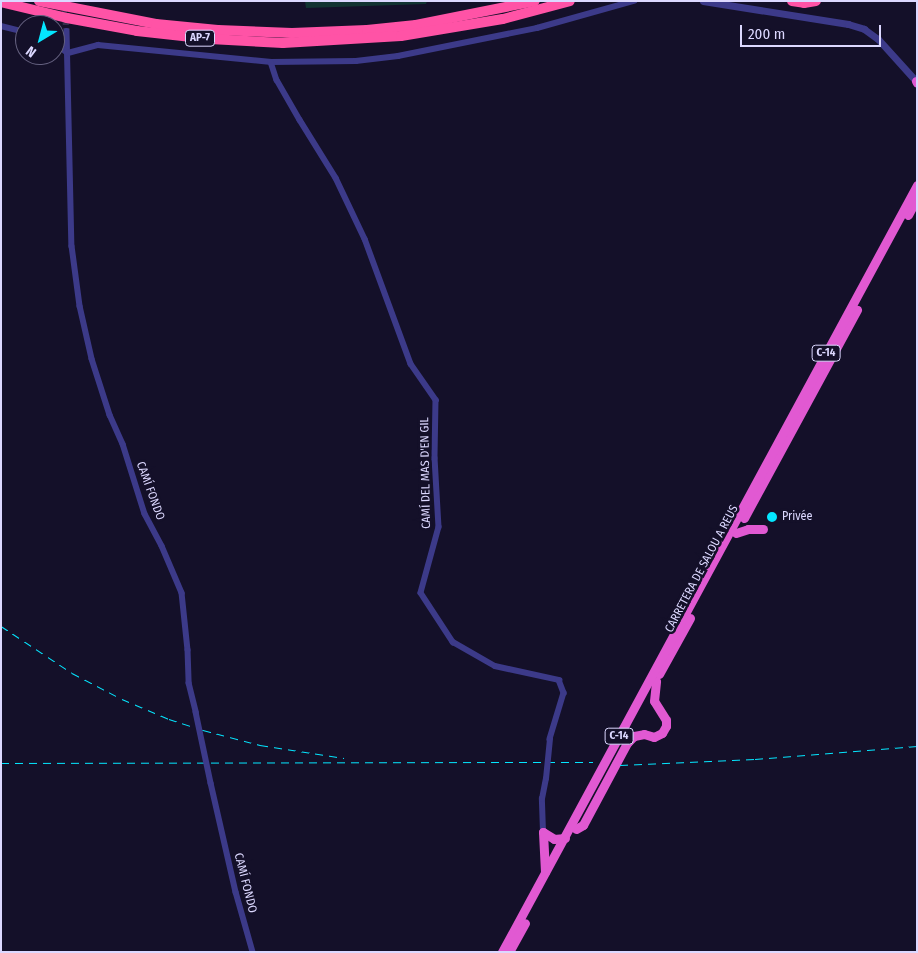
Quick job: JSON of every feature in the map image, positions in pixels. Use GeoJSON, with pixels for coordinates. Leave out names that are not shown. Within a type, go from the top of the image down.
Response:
{"type":"FeatureCollection","features":[{"type":"Feature","properties":{"kind":"highway","name":"AP-7"},"geometry":{"type":"LineString","coordinates":[[39,1],[156,24],[218,30],[292,33],[350,31],[416,25],[534,1]]}},
{"type":"Feature","properties":{"kind":"highway","name":"AP-7"},"geometry":{"type":"LineString","coordinates":[[1,2],[66,18],[137,31],[210,39],[283,43],[356,40],[429,32],[503,19],[570,1]]}},
{"type":"Feature","properties":{"kind":"highway"},"geometry":{"type":"LineString","coordinates":[[792,1],[816,1]]}},
{"type":"Feature","properties":{"kind":"highway","name":"C-14"},"geometry":{"type":"LineString","coordinates":[[502,952],[917,185]]}},
{"type":"Feature","properties":{"kind":"highway","name":"CARRETERA DE SALOU A REUS"},"geometry":{"type":"LineString","coordinates":[[510,952],[917,198]]}},
{"type":"Feature","properties":{"kind":"highway"},"geometry":{"type":"LineString","coordinates":[[902,226],[917,205]]}},
{"type":"Feature","properties":{"kind":"highway"},"geometry":{"type":"LineString","coordinates":[[736,533],[748,528],[763,529],[754,523],[750,508]]}},
{"type":"Feature","properties":{"kind":"highway"},"geometry":{"type":"LineString","coordinates":[[576,829],[583,825],[627,743],[634,736],[644,734],[654,737],[662,734],[666,726],[666,720],[654,700],[656,680]]}},
{"type":"Feature","properties":{"kind":"highway"},"geometry":{"type":"LineString","coordinates":[[543,832],[554,839],[565,838]]}},
{"type":"Feature","properties":{"kind":"highway"},"geometry":{"type":"LineString","coordinates":[[543,832],[545,873]]}},
{"type":"Feature","properties":{"kind":"street"},"geometry":{"type":"LineString","coordinates":[[65,50],[68,52],[98,45],[270,62],[356,61],[398,56],[537,28],[634,1]]}},
{"type":"Feature","properties":{"kind":"street"},"geometry":{"type":"LineString","coordinates":[[703,1],[848,24],[864,29],[878,39],[916,82]]}},
{"type":"Feature","properties":{"kind":"street"},"geometry":{"type":"LineString","coordinates":[[1,26],[15,30]]}},
{"type":"Feature","properties":{"kind":"street","name":"CAMÍ FONDO"},"geometry":{"type":"LineString","coordinates":[[67,31],[72,246],[80,306],[92,359],[110,415],[123,444],[145,514],[162,546],[182,593],[188,650],[189,683],[236,892],[253,952]]}},
{"type":"Feature","properties":{"kind":"street","name":"CAMÍ DEL MAS D'EN GIL"},"geometry":{"type":"LineString","coordinates":[[270,62],[277,80],[336,178],[365,239],[411,364],[436,400],[435,458],[439,526],[421,593],[453,642],[495,666],[559,680],[564,693],[550,739],[542,799],[543,832]]}},
{"type":"Feature","properties":{"kind":"green space"},"geometry":{"type":"Polygon","coordinates":[[[305,1],[427,1],[426,4],[306,8],[305,1]]]}},
{"type":"Feature","properties":{"kind":"tunnel"},"geometry":{"type":"LineString","coordinates":[[63,3],[67,31]]}},
{"type":"Feature","properties":{"kind":"railway"},"geometry":{"type":"LineString","coordinates":[[1,626],[72,673],[122,699],[169,719],[260,745],[344,758]]}},
{"type":"Feature","properties":{"kind":"railway"},"geometry":{"type":"LineString","coordinates":[[620,765],[755,759],[917,746]]}},
{"type":"Feature","properties":{"kind":"railway"},"geometry":{"type":"LineString","coordinates":[[1,763],[593,762]]}},
{"type":"Feature","properties":{"kind":"place","name":"Privée"},"geometry":{"type":"Point","coordinates":[772,517]}}]}
